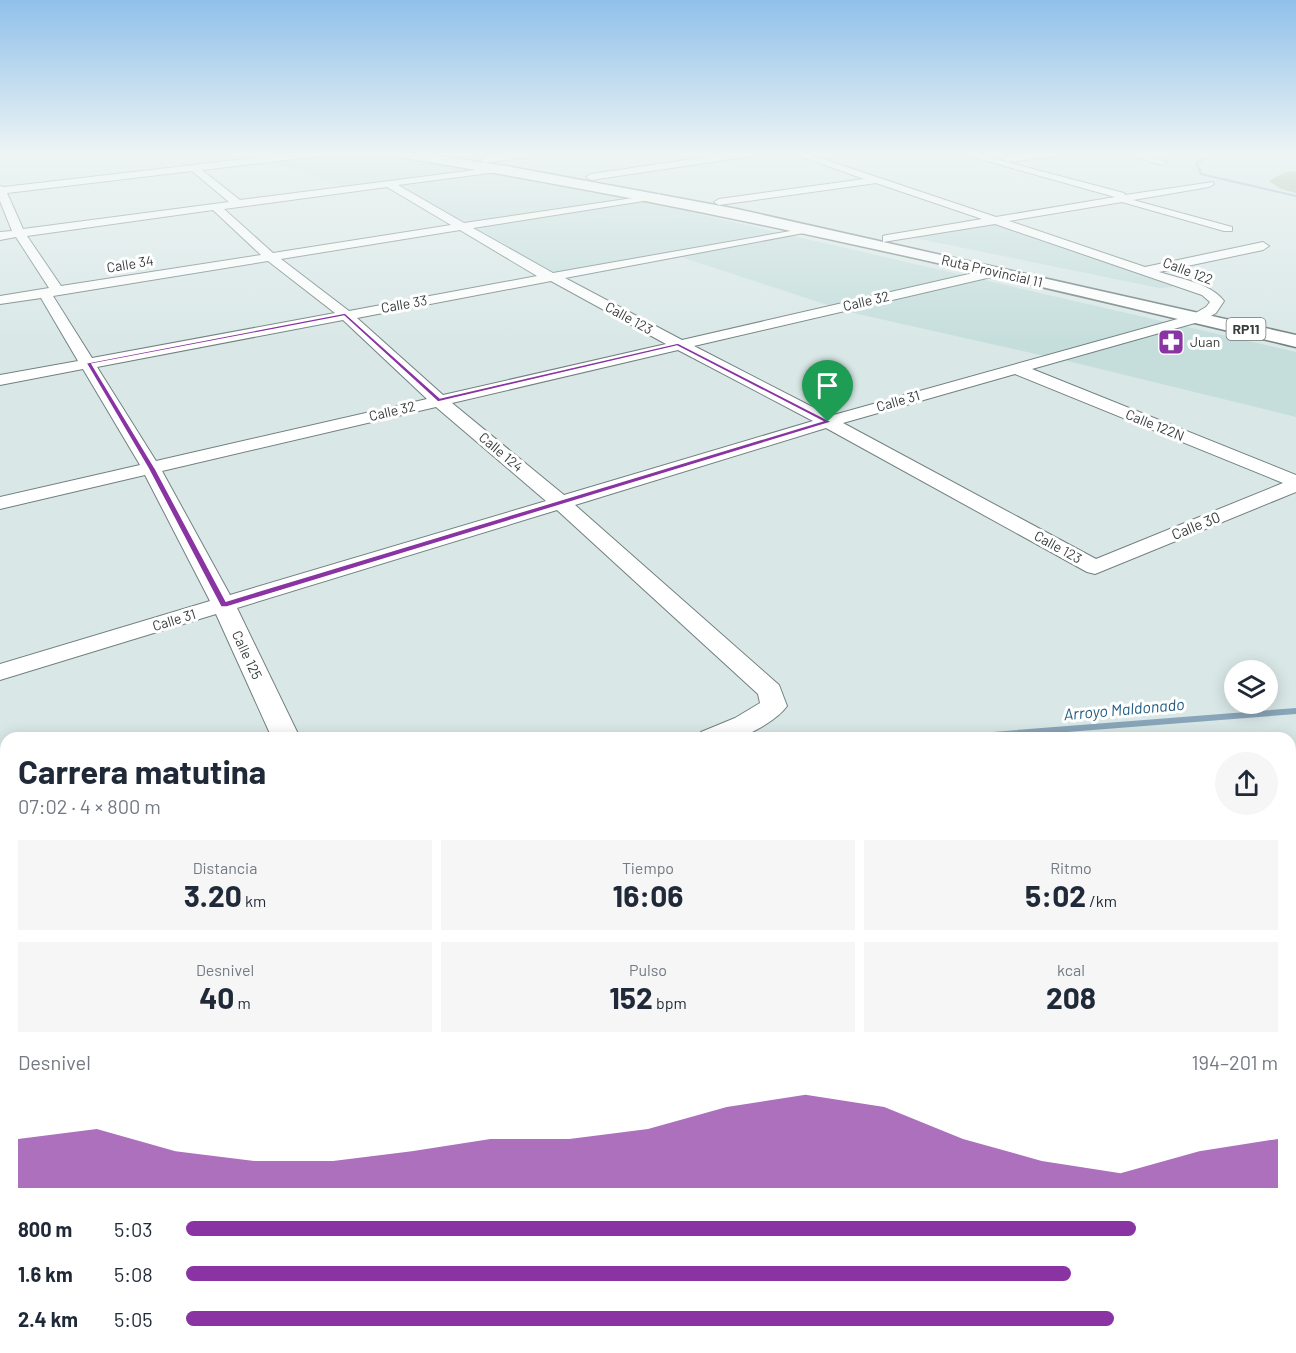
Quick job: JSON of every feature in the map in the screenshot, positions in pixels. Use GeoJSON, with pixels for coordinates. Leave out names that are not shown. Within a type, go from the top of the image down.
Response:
{"type":"FeatureCollection","features":[{"type":"Feature","properties":{"kind":"main road","name":"Ruta Provincial 11"},"geometry":{"type":"LineString","coordinates":[[749,216],[995,272],[1204,314]]}},
{"type":"Feature","properties":{"kind":"main road","name":"Ruta Provincial 11"},"geometry":{"type":"LineString","coordinates":[[783,216],[1204,314]]}},
{"type":"Feature","properties":{"kind":"main road","name":"RP11"},"geometry":{"type":"LineString","coordinates":[[1204,314],[1296,330]]}},
{"type":"Feature","properties":{"kind":"main road","name":"RP11"},"geometry":{"type":"LineString","coordinates":[[1204,314],[1296,341]]}},
{"type":"Feature","properties":{"kind":"street","name":"Calle 125"},"geometry":{"type":"LineString","coordinates":[[12,216],[89,363],[151,468],[224,605],[283,732]]}},
{"type":"Feature","properties":{"kind":"street"},"geometry":{"type":"LineString","coordinates":[[0,236],[153,216]]}},
{"type":"Feature","properties":{"kind":"street","name":"Calle 124"},"geometry":{"type":"LineString","coordinates":[[226,216],[269,256],[345,315],[438,400],[561,503],[770,691],[774,706],[745,724],[726,732]]}},
{"type":"Feature","properties":{"kind":"street","name":"Calle 123"},"geometry":{"type":"LineString","coordinates":[[446,216],[541,273],[553,277],[678,345],[828,422],[1095,567]]}},
{"type":"Feature","properties":{"kind":"street","name":"Calle 34"},"geometry":{"type":"LineString","coordinates":[[0,300],[521,216]]}},
{"type":"Feature","properties":{"kind":"street","name":"Calle 122"},"geometry":{"type":"LineString","coordinates":[[982,216],[1207,292],[1216,301],[1204,314]]}},
{"type":"Feature","properties":{"kind":"street"},"geometry":{"type":"LineString","coordinates":[[887,239],[1016,216]]}},
{"type":"Feature","properties":{"kind":"street"},"geometry":{"type":"LineString","coordinates":[[1185,216],[1228,229]]}},
{"type":"Feature","properties":{"kind":"street","name":"Calle 33"},"geometry":{"type":"LineString","coordinates":[[0,380],[809,229]]}},
{"type":"Feature","properties":{"kind":"street"},"geometry":{"type":"LineString","coordinates":[[1144,271],[1263,246]]}},
{"type":"Feature","properties":{"kind":"street","name":"Calle 32"},"geometry":{"type":"LineString","coordinates":[[0,503],[995,272]]}},
{"type":"Feature","properties":{"kind":"street","name":"Calle 31"},"geometry":{"type":"LineString","coordinates":[[0,672],[828,422],[1204,314]]}},
{"type":"Feature","properties":{"kind":"street","name":"Calle 122N"},"geometry":{"type":"LineString","coordinates":[[1014,368],[1296,484]]}},
{"type":"Feature","properties":{"kind":"street","name":"Calle 30"},"geometry":{"type":"LineString","coordinates":[[1095,567],[1296,484]]}},
{"type":"Feature","properties":{"kind":"shaded area"},"geometry":{"type":"Polygon","coordinates":[[[452,216],[707,216],[1296,352],[1296,417],[1080,364],[849,312],[684,258],[674,251],[555,273],[452,216]]]}},
{"type":"Feature","properties":{"kind":"shaded area"},"geometry":{"type":"Polygon","coordinates":[[[985,224],[1006,226],[1175,287],[1159,288],[915,238],[985,224]]]}},
{"type":"Feature","properties":{"kind":"waterway","name":"Arroyo Maldonado"},"geometry":{"type":"LineString","coordinates":[[1030,732],[1296,711]]}},
{"type":"Feature","properties":{"kind":"place","name":"Juan"},"geometry":{"type":"Point","coordinates":[1171,342]}},
{"type":"Feature","properties":{"kind":"route"},"geometry":{"type":"LineString","coordinates":[[345,315],[438,400],[678,345],[828,422],[224,605],[151,468],[89,363],[345,315]]}}]}
